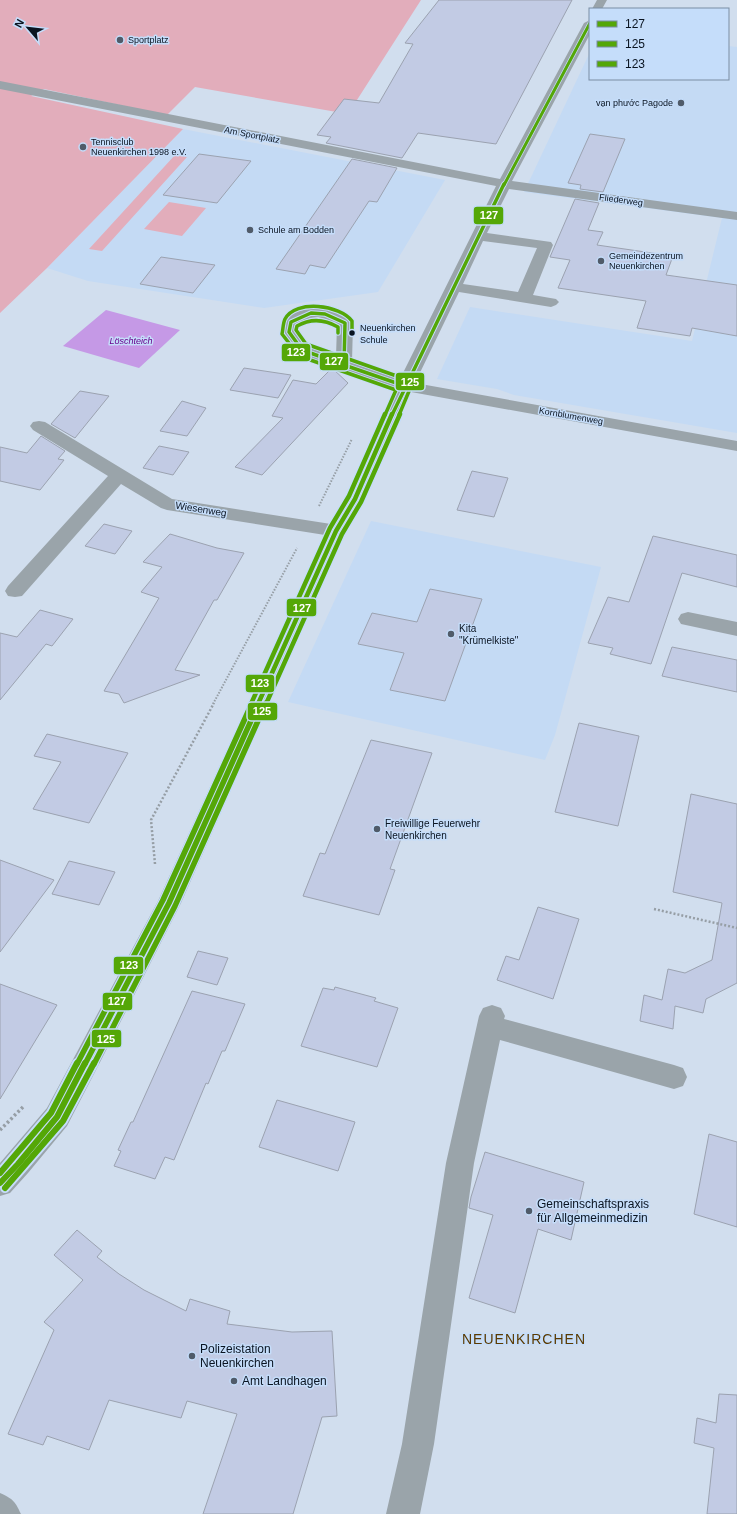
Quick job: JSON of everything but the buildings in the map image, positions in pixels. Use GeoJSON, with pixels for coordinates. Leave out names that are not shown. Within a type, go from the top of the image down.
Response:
{"type":"FeatureCollection","features":[{"type":"Feature","properties":{"kind":"street"},"geometry":{"type":"LineString","coordinates":[[0,1183],[18,1164],[57,1117],[162,917],[336,530],[355,499],[405,386],[504,184],[589,25]]}},
{"type":"Feature","properties":{"kind":"street","name":"Am Sportplatz"},"geometry":{"type":"LineString","coordinates":[[0,85],[504,184]]}},
{"type":"Feature","properties":{"kind":"street","name":"Fliederweg"},"geometry":{"type":"LineString","coordinates":[[504,184],[737,216]]}},
{"type":"Feature","properties":{"kind":"street"},"geometry":{"type":"LineString","coordinates":[[479,236],[546,245],[524,298]]}},
{"type":"Feature","properties":{"kind":"street"},"geometry":{"type":"LineString","coordinates":[[454,287],[551,302]]}},
{"type":"Feature","properties":{"kind":"street","name":"Kornblumenweg"},"geometry":{"type":"LineString","coordinates":[[344,365],[405,386],[737,446]]}},
{"type":"Feature","properties":{"kind":"street","name":"Wiesenweg"},"geometry":{"type":"LineString","coordinates":[[39,426],[168,504],[336,530]]}},
{"type":"Feature","properties":{"kind":"street"},"geometry":{"type":"LineString","coordinates":[[15,591],[119,475]]}},
{"type":"Feature","properties":{"kind":"street"},"geometry":{"type":"LineString","coordinates":[[688,619],[737,629]]}},
{"type":"Feature","properties":{"kind":"street"},"geometry":{"type":"LineString","coordinates":[[403,1514],[418,1444],[460,1163],[491,1021],[674,1077]]}},
{"type":"Feature","properties":{"kind":"street"},"geometry":{"type":"LineString","coordinates":[[0,1510],[4,1514]]}},
{"type":"Feature","properties":{"kind":"path"},"geometry":{"type":"LineString","coordinates":[[155,868],[151,820],[205,722],[354,435]]}},
{"type":"Feature","properties":{"kind":"path"},"geometry":{"type":"LineString","coordinates":[[654,909],[737,928]]}},
{"type":"Feature","properties":{"kind":"path"},"geometry":{"type":"LineString","coordinates":[[0,1130],[26,1104]]}},
{"type":"Feature","properties":{"kind":"shaded area"},"geometry":{"type":"Polygon","coordinates":[[[0,0],[421,0],[348,114],[195,87],[167,115],[44,89],[31,96],[183,129],[47,268],[0,313],[0,0]]]}},
{"type":"Feature","properties":{"kind":"shaded area"},"geometry":{"type":"Polygon","coordinates":[[[729,46],[737,47],[737,433],[514,395],[497,389],[437,379],[470,307],[692,341],[722,218],[524,192],[589,54],[589,80],[729,80],[729,46]]]}},
{"type":"Feature","properties":{"kind":"shaded area","name":"Schule am Bodden"},"geometry":{"type":"Polygon","coordinates":[[[183,129],[445,180],[378,292],[264,308],[88,281],[47,268],[183,129]]]}},
{"type":"Feature","properties":{"kind":"shaded area"},"geometry":{"type":"Polygon","coordinates":[[[175,155],[187,157],[102,251],[89,249],[175,155]]]}},
{"type":"Feature","properties":{"kind":"shaded area"},"geometry":{"type":"Polygon","coordinates":[[[169,202],[206,208],[182,236],[144,229],[169,202]]]}},
{"type":"Feature","properties":{"kind":"shaded area","name":"Kita \"Krümelkiste\""},"geometry":{"type":"Polygon","coordinates":[[[371,521],[601,567],[555,735],[545,760],[288,702],[371,521]]]}},
{"type":"Feature","properties":{"kind":"water","name":"Löschteich"},"geometry":{"type":"Polygon","coordinates":[[[106,310],[180,330],[139,368],[63,346],[106,310]]]}},
{"type":"Feature","properties":{"kind":"transit line","name":"127"},"geometry":{"type":"LineString","coordinates":[[0,1183],[18,1164],[57,1117],[169,903],[336,531],[355,499],[405,386],[504,184],[589,25]]}},
{"type":"Feature","properties":{"kind":"transit line","name":"123"},"geometry":{"type":"LineString","coordinates":[[0,1173],[51,1113],[163,900],[330,528],[349,496],[396,390],[299,356],[282,334],[285,319],[290,313],[304,307],[320,306],[335,310],[350,318],[352,321],[352,333]]}},
{"type":"Feature","properties":{"kind":"transit line","name":"127"},"geometry":{"type":"LineString","coordinates":[[311,313],[325,314],[345,323],[344,365],[302,350],[289,332],[291,322],[311,313]]}},
{"type":"Feature","properties":{"kind":"transit line","name":"125"},"geometry":{"type":"LineString","coordinates":[[5,1188],[63,1121],[175,906],[342,534],[361,502],[411,389],[412,384],[408,380],[306,344],[296,330],[297,326],[302,323],[318,320],[328,322],[338,327],[338,333]]}},
{"type":"Feature","properties":{"kind":"transit line","name":"127"},"geometry":{"type":"LineString","coordinates":[[344,365],[405,386]]}},
{"type":"Feature","properties":{"kind":"place","name":"Sportplatz"},"geometry":{"type":"Point","coordinates":[120,40]}},
{"type":"Feature","properties":{"kind":"place","name":"vạn phước Pagode"},"geometry":{"type":"Point","coordinates":[681,103]}},
{"type":"Feature","properties":{"kind":"place","name":"Tennisclub Neuenkirchen 1998 e.V."},"geometry":{"type":"Point","coordinates":[83,147]}},
{"type":"Feature","properties":{"kind":"place","name":"Schule am Bodden"},"geometry":{"type":"Point","coordinates":[250,230]}},
{"type":"Feature","properties":{"kind":"place","name":"Gemeindezentrum Neuenkirchen"},"geometry":{"type":"Point","coordinates":[601,261]}},
{"type":"Feature","properties":{"kind":"place","name":"Neuenkirchen Schule"},"geometry":{"type":"Point","coordinates":[352,333]}},
{"type":"Feature","properties":{"kind":"place","name":"Kita \"Krümelkiste\""},"geometry":{"type":"Point","coordinates":[451,634]}},
{"type":"Feature","properties":{"kind":"place","name":"Freiwillige Feuerwehr Neuenkirchen"},"geometry":{"type":"Point","coordinates":[377,829]}},
{"type":"Feature","properties":{"kind":"place","name":"Gemeinschaftspraxis für Allgemeinmedizin"},"geometry":{"type":"Point","coordinates":[529,1211]}},
{"type":"Feature","properties":{"kind":"place","name":"Polizeistation Neuenkirchen"},"geometry":{"type":"Point","coordinates":[192,1356]}},
{"type":"Feature","properties":{"kind":"place","name":"Amt Landhagen"},"geometry":{"type":"Point","coordinates":[234,1381]}},
{"type":"Feature","properties":{"kind":"district","name":"NEUENKIRCHEN"},"geometry":{"type":"Point","coordinates":[524,1339]}}]}
